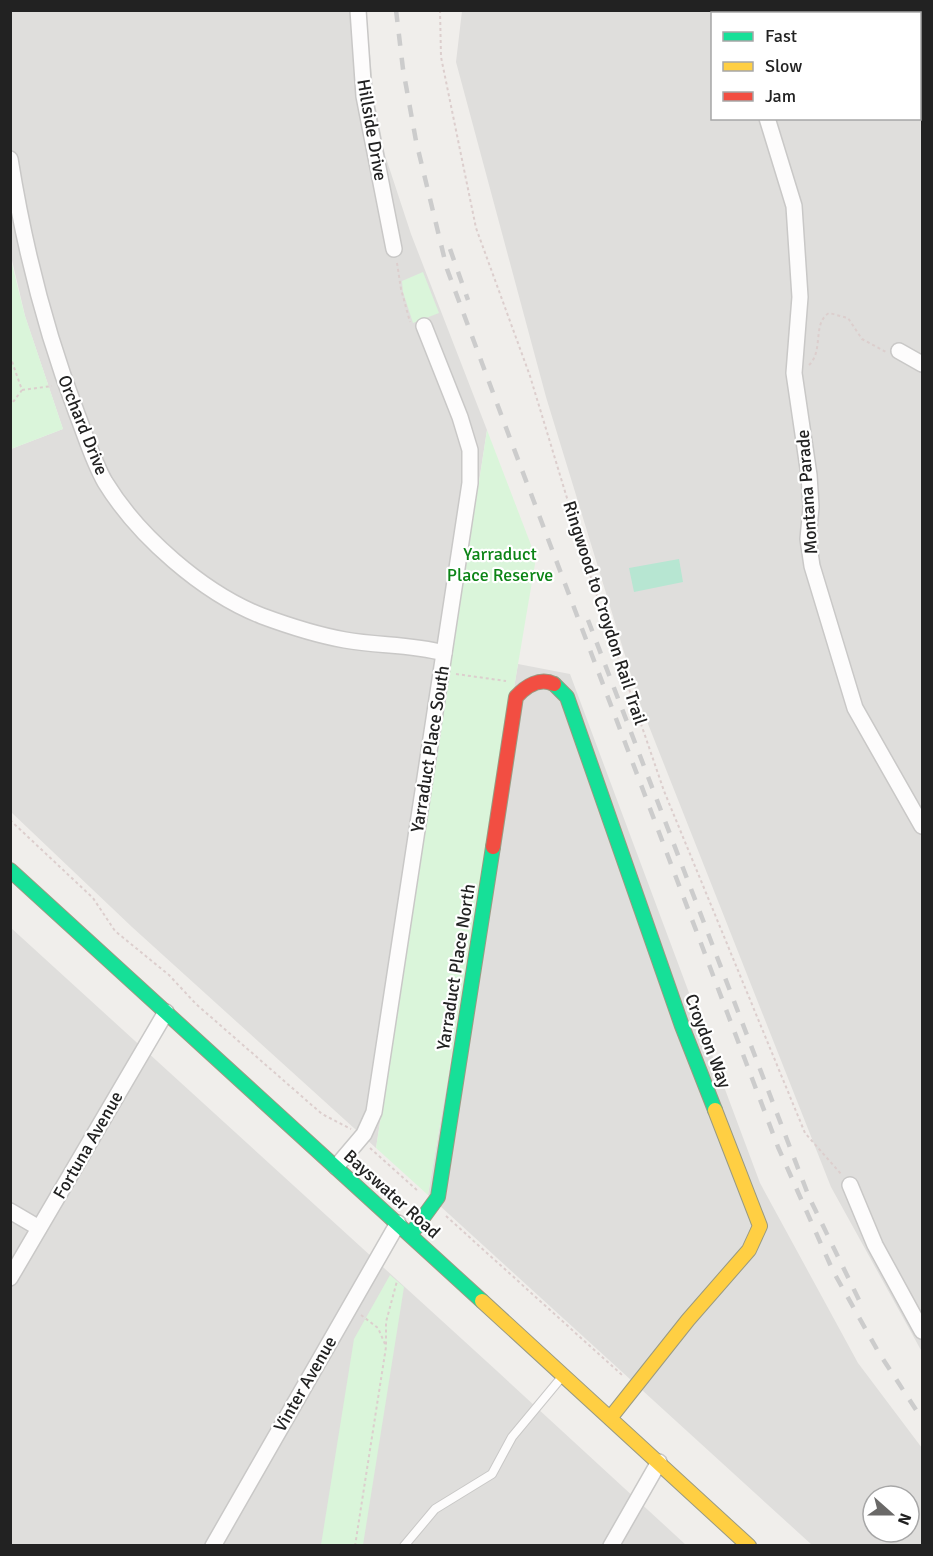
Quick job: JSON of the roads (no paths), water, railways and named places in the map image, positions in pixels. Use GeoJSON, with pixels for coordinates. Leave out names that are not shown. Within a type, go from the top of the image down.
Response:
{"type":"FeatureCollection","features":[{"type":"Feature","properties":{"kind":"street","name":"Hillside Drive"},"geometry":{"type":"LineString","coordinates":[[358,10],[364,96],[393,249]]}},
{"type":"Feature","properties":{"kind":"street","name":"Montana Parade"},"geometry":{"type":"LineString","coordinates":[[768,120],[794,206],[800,297],[794,373],[811,507],[808,539],[812,566],[855,708],[922,826]]}},
{"type":"Feature","properties":{"kind":"street","name":"Orchard Drive"},"geometry":{"type":"LineString","coordinates":[[10,159],[26,244],[62,373],[104,480],[124,508],[177,562],[223,596],[260,615],[299,629],[347,640],[407,645],[444,653]]}},
{"type":"Feature","properties":{"kind":"street","name":"Yarraduct Place South"},"geometry":{"type":"LineString","coordinates":[[336,1167],[361,1140],[374,1112],[470,483],[470,450],[456,406],[424,326]]}},
{"type":"Feature","properties":{"kind":"street"},"geometry":{"type":"LineString","coordinates":[[900,351],[922,364]]}},
{"type":"Feature","properties":{"kind":"street","name":"Croydon Way"},"geometry":{"type":"LineString","coordinates":[[520,692],[542,681],[552,682],[567,697],[682,1026],[760,1226],[749,1250],[611,1418]]}},
{"type":"Feature","properties":{"kind":"street","name":"Yarraduct Place North"},"geometry":{"type":"LineString","coordinates":[[411,1234],[438,1197],[520,692]]}},
{"type":"Feature","properties":{"kind":"street","name":"Bayswater Road"},"geometry":{"type":"LineString","coordinates":[[10,870],[749,1545]]}},
{"type":"Feature","properties":{"kind":"street","name":"Fortuna Avenue"},"geometry":{"type":"LineString","coordinates":[[10,1278],[166,1012]]}},
{"type":"Feature","properties":{"kind":"street"},"geometry":{"type":"LineString","coordinates":[[850,1185],[875,1245],[922,1332]]}},
{"type":"Feature","properties":{"kind":"street"},"geometry":{"type":"LineString","coordinates":[[10,1211],[39,1228]]}},
{"type":"Feature","properties":{"kind":"street","name":"Vinter Avenue"},"geometry":{"type":"LineString","coordinates":[[213,1545],[398,1223]]}},
{"type":"Feature","properties":{"kind":"street"},"geometry":{"type":"LineString","coordinates":[[611,1545],[659,1462]]}},
{"type":"Feature","properties":{"kind":"lane"},"geometry":{"type":"LineString","coordinates":[[404,1545],[435,1509],[492,1474],[512,1437],[564,1374]]}},
{"type":"Feature","properties":{"kind":"railway"},"geometry":{"type":"LineString","coordinates":[[396,10],[403,69],[416,141],[447,269],[511,441],[778,1147],[833,1271],[879,1353],[922,1419]]}},
{"type":"Feature","properties":{"kind":"railway"},"geometry":{"type":"LineString","coordinates":[[450,249],[468,300]]}},
{"type":"Feature","properties":{"kind":"railway"},"geometry":{"type":"LineString","coordinates":[[588,620],[809,1197],[860,1302]]}},
{"type":"Feature","properties":{"kind":"park label","name":"Yarraduct Place Reserve"},"geometry":{"type":"Point","coordinates":[500,564]}}]}
